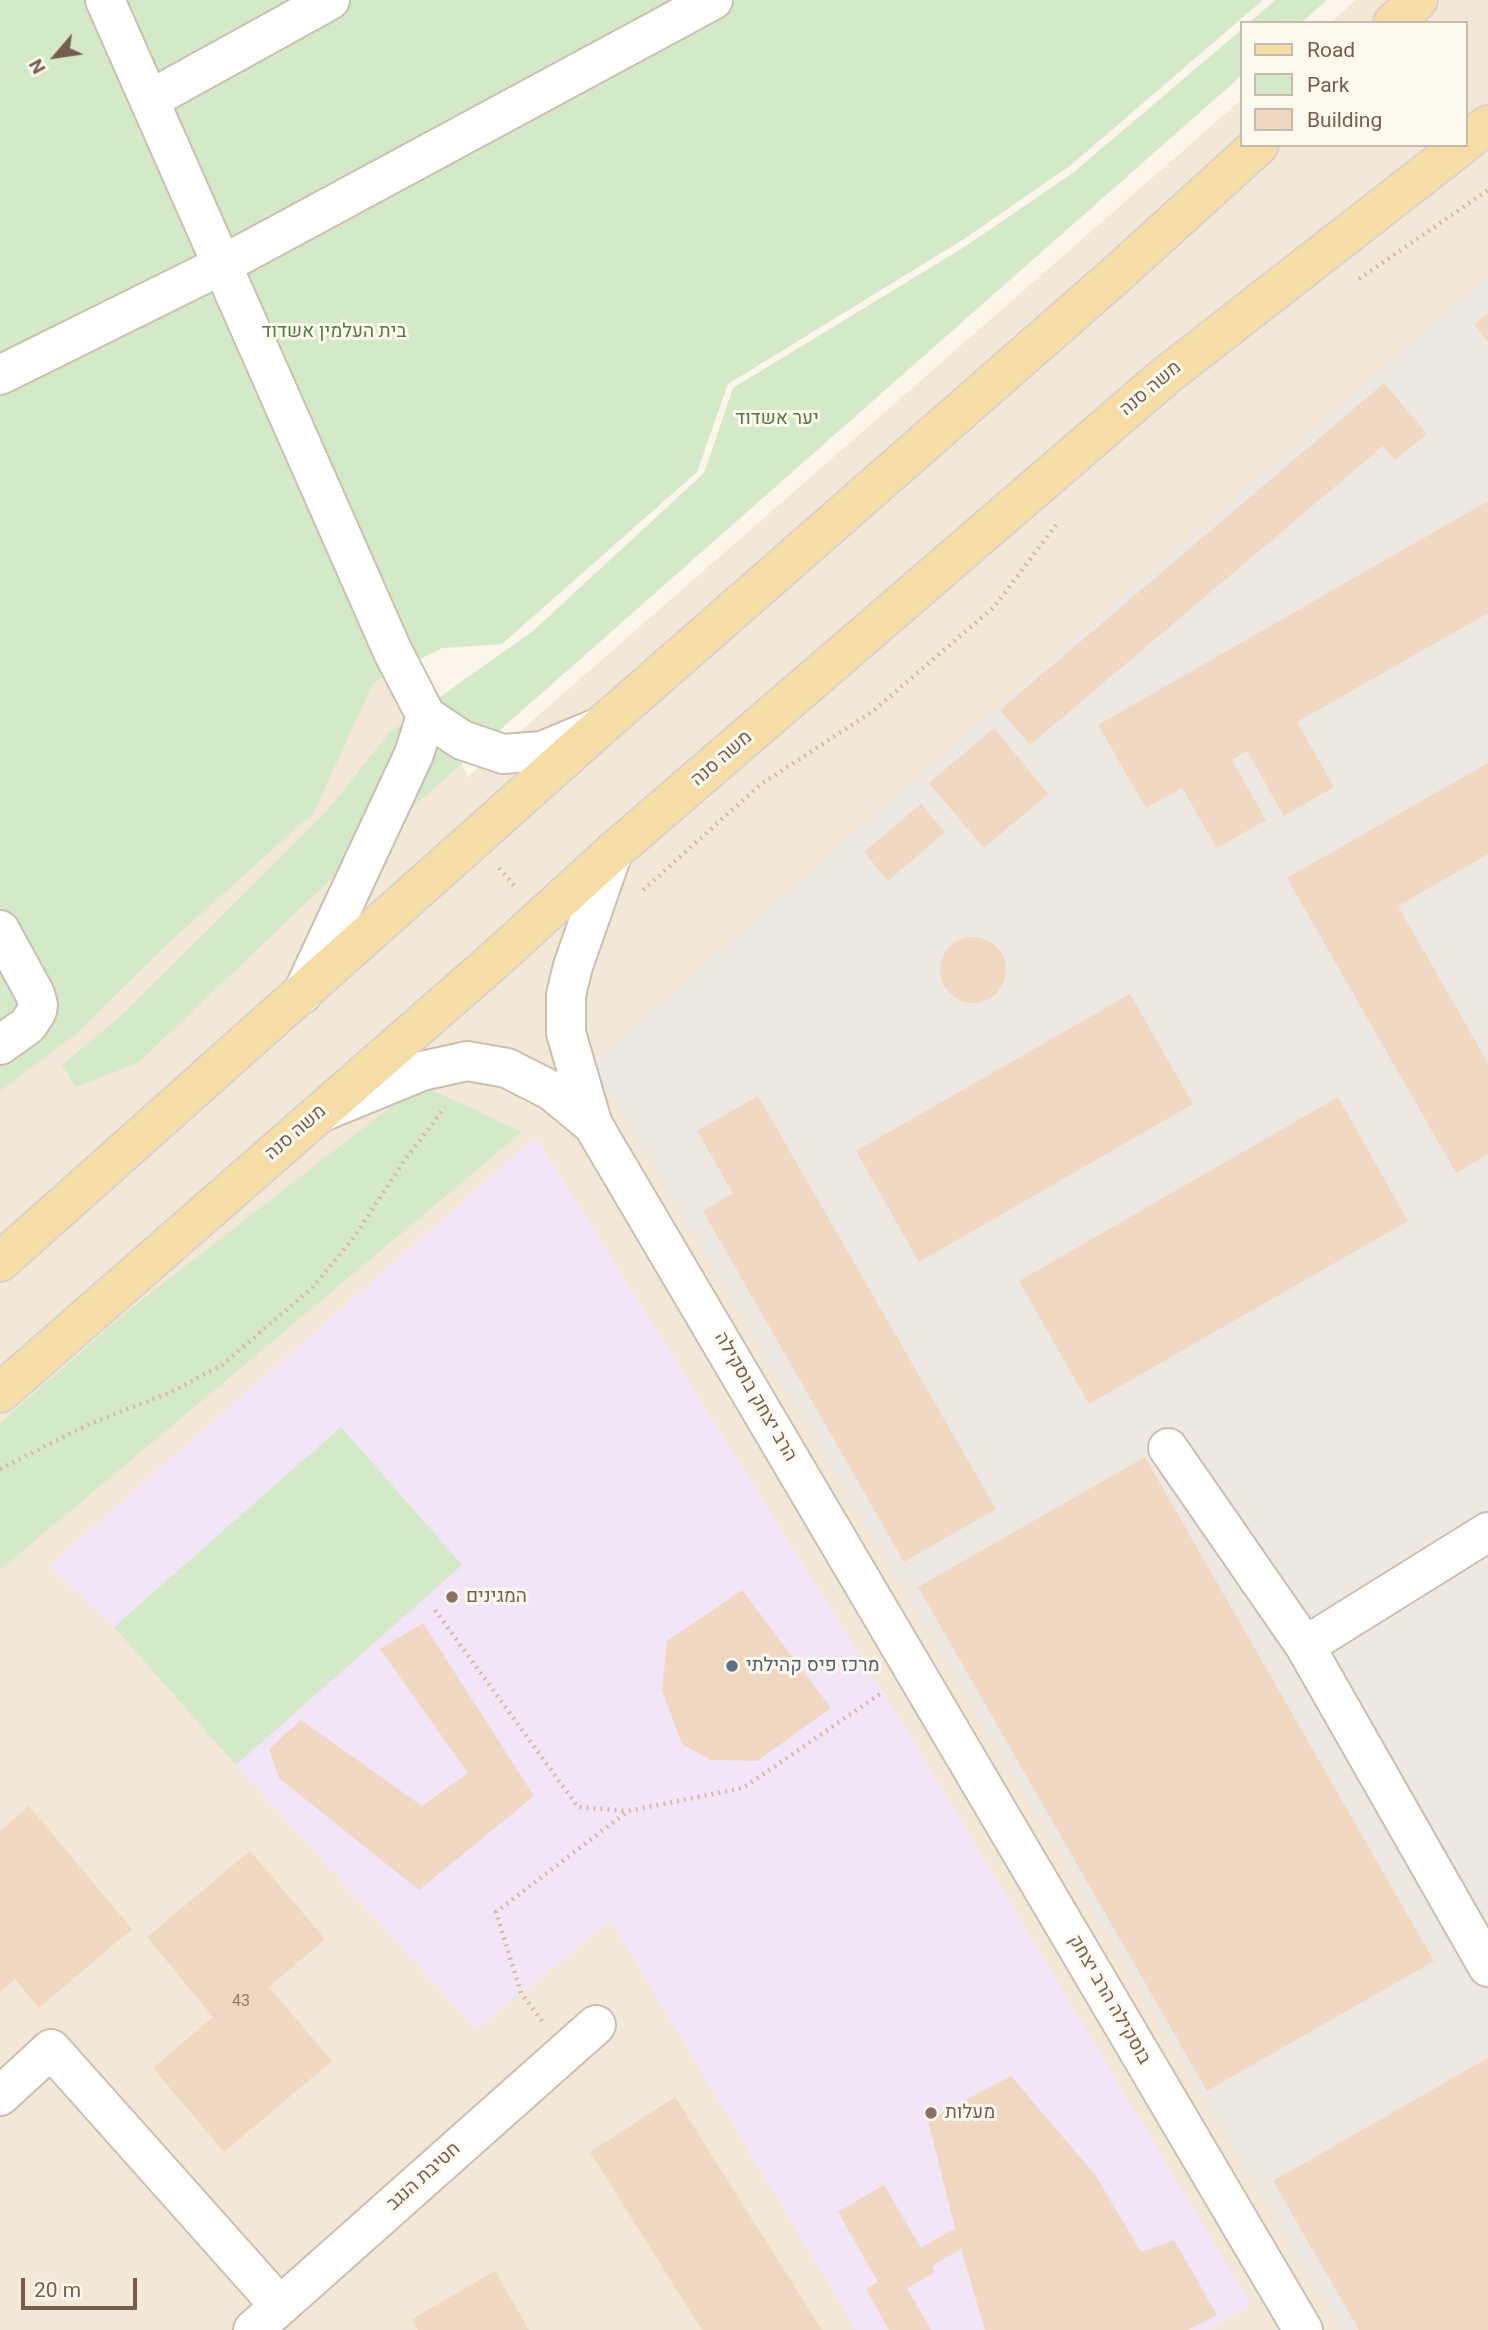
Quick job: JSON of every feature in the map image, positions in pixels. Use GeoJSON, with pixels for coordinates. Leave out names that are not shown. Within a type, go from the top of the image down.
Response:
{"type":"FeatureCollection","features":[{"type":"Feature","properties":{"kind":"main road"},"geometry":{"type":"LineString","coordinates":[[1395,21],[1418,0]]}},
{"type":"Feature","properties":{"kind":"main road","name":"משה סנה"},"geometry":{"type":"LineString","coordinates":[[1467,141],[1488,125]]}},
{"type":"Feature","properties":{"kind":"main road"},"geometry":{"type":"LineString","coordinates":[[0,1262],[601,726],[1117,274],[1257,147]]}},
{"type":"Feature","properties":{"kind":"main road","name":"משה סנה"},"geometry":{"type":"LineString","coordinates":[[0,1393],[613,852],[1163,378],[1459,147]]}},
{"type":"Feature","properties":{"kind":"street"},"geometry":{"type":"LineString","coordinates":[[105,0],[393,652],[426,716],[462,740],[503,754],[542,751],[601,726]]}},
{"type":"Feature","properties":{"kind":"street"},"geometry":{"type":"LineString","coordinates":[[149,100],[330,0]]}},
{"type":"Feature","properties":{"kind":"street"},"geometry":{"type":"LineString","coordinates":[[0,375],[222,265],[713,0]]}},
{"type":"Feature","properties":{"kind":"street"},"geometry":{"type":"LineString","coordinates":[[302,994],[415,754],[426,716]]}},
{"type":"Feature","properties":{"kind":"street","name":"הרב יצחק בוסקילה"},"geometry":{"type":"LineString","coordinates":[[613,852],[573,966],[566,995],[566,1033],[593,1125],[915,1670]]}},
{"type":"Feature","properties":{"kind":"street"},"geometry":{"type":"LineString","coordinates":[[0,930],[35,994],[38,1005],[27,1025],[0,1045]]}},
{"type":"Feature","properties":{"kind":"street","name":"הרב יצחק בוסקילה"},"geometry":{"type":"LineString","coordinates":[[319,1114],[422,1071],[467,1061],[507,1068],[552,1091],[593,1125]]}},
{"type":"Feature","properties":{"kind":"street"},"geometry":{"type":"LineString","coordinates":[[1168,1448],[1305,1646],[1488,1967]]}},
{"type":"Feature","properties":{"kind":"street"},"geometry":{"type":"LineString","coordinates":[[1305,1646],[1488,1532]]}},
{"type":"Feature","properties":{"kind":"street","name":"בוסקילה הרב יצחק"},"geometry":{"type":"LineString","coordinates":[[915,1670],[1303,2330]]}},
{"type":"Feature","properties":{"kind":"street","name":"חטיבת הנגב"},"geometry":{"type":"LineString","coordinates":[[266,2318],[596,2025]]}},
{"type":"Feature","properties":{"kind":"street"},"geometry":{"type":"LineString","coordinates":[[0,2096],[51,2049],[266,2318]]}},
{"type":"Feature","properties":{"kind":"path"},"geometry":{"type":"LineString","coordinates":[[1354,282],[1488,190]]}},
{"type":"Feature","properties":{"kind":"path"},"geometry":{"type":"LineString","coordinates":[[642,891],[760,785],[873,711],[994,607],[1061,518]]}},
{"type":"Feature","properties":{"kind":"path"},"geometry":{"type":"LineString","coordinates":[[475,840],[541,918]]}},
{"type":"Feature","properties":{"kind":"path"},"geometry":{"type":"LineString","coordinates":[[0,1469],[89,1424],[171,1392],[222,1365],[312,1288],[352,1240],[402,1164],[466,1083],[467,1061]]}},
{"type":"Feature","properties":{"kind":"path"},"geometry":{"type":"LineString","coordinates":[[435,1611],[578,1807],[628,1811],[743,1788],[915,1670]]}},
{"type":"Feature","properties":{"kind":"path"},"geometry":{"type":"LineString","coordinates":[[566,2052],[521,1993],[496,1912],[628,1811]]}},
{"type":"Feature","properties":{"kind":"shaded area"},"geometry":{"type":"Polygon","coordinates":[[[0,0],[95,0],[468,777],[1240,101],[1240,147],[1467,147],[1467,21],[1332,21],[1356,0],[1488,0],[1488,2330],[0,2330],[0,0]]]}},
{"type":"Feature","properties":{"kind":"shaded area"},"geometry":{"type":"Polygon","coordinates":[[[1488,275],[1488,2330],[1341,2330],[592,1063],[1488,275]]]}},
{"type":"Feature","properties":{"kind":"shaded area","name":"המגינים"},"geometry":{"type":"Polygon","coordinates":[[[536,1137],[913,1740],[1251,2305],[1209,2330],[856,2330],[611,1921],[476,2029],[114,1627],[49,1566],[536,1137]]]}},
{"type":"Feature","properties":{"kind":"green space","name":"בית העלמין אשדוד"},"geometry":{"type":"Polygon","coordinates":[[[0,0],[1263,0],[1071,165],[964,239],[728,384],[697,472],[502,644],[442,648],[373,683],[314,812],[163,948],[76,1034],[0,1091],[0,0]]]}},
{"type":"Feature","properties":{"kind":"green space"},"geometry":{"type":"Polygon","coordinates":[[[1275,0],[1327,0],[1303,21],[1251,21],[1275,0]]]}},
{"type":"Feature","properties":{"kind":"green space","name":"יער אשדוד"},"geometry":{"type":"Polygon","coordinates":[[[1240,31],[1240,77],[330,880],[138,1063],[76,1087],[62,1065],[122,1015],[327,811],[389,733],[533,631],[704,473],[733,388],[966,246],[1074,172],[1240,31]]]}},
{"type":"Feature","properties":{"kind":"green space"},"geometry":{"type":"Polygon","coordinates":[[[420,1084],[522,1132],[0,1570],[0,1423],[130,1309],[420,1084]]]}},
{"type":"Feature","properties":{"kind":"green space"},"geometry":{"type":"Polygon","coordinates":[[[341,1427],[462,1565],[236,1765],[114,1627],[341,1427]]]}},
{"type":"Feature","properties":{"kind":"building"},"geometry":{"type":"Polygon","coordinates":[[[1488,313],[1488,342],[1474,325],[1488,313]]]}},
{"type":"Feature","properties":{"kind":"building"},"geometry":{"type":"Polygon","coordinates":[[[1384,383],[1427,434],[1395,460],[1383,446],[1030,745],[1000,710],[1384,383]]]}},
{"type":"Feature","properties":{"kind":"building"},"geometry":{"type":"Polygon","coordinates":[[[1488,501],[1488,613],[1297,722],[1334,787],[1284,816],[1247,751],[1232,760],[1266,820],[1217,848],[1182,788],[1146,808],[1098,725],[1488,501]]]}},
{"type":"Feature","properties":{"kind":"building"},"geometry":{"type":"Polygon","coordinates":[[[994,728],[1048,794],[984,848],[929,783],[994,728]]]}},
{"type":"Feature","properties":{"kind":"building"},"geometry":{"type":"Polygon","coordinates":[[[1488,763],[1488,854],[1398,906],[1488,1063],[1488,1154],[1456,1173],[1287,878],[1488,763]]]}},
{"type":"Feature","properties":{"kind":"building"},"geometry":{"type":"Polygon","coordinates":[[[921,804],[945,832],[888,881],[864,852],[921,804]]]}},
{"type":"Feature","properties":{"kind":"building"},"geometry":{"type":"Polygon","coordinates":[[[973,937],[986,939],[996,947],[1004,957],[1004,983],[996,993],[986,1001],[973,1003],[960,1001],[950,993],[942,983],[940,970],[942,957],[950,947],[960,939],[973,937]]]}},
{"type":"Feature","properties":{"kind":"building"},"geometry":{"type":"Polygon","coordinates":[[[1130,994],[1193,1104],[919,1262],[856,1151],[1130,994]]]}},
{"type":"Feature","properties":{"kind":"building"},"geometry":{"type":"Polygon","coordinates":[[[758,1096],[996,1509],[904,1562],[703,1211],[733,1193],[697,1131],[758,1096]]]}},
{"type":"Feature","properties":{"kind":"building"},"geometry":{"type":"Polygon","coordinates":[[[1338,1097],[1408,1221],[1089,1404],[1019,1281],[1338,1097]]]}},
{"type":"Feature","properties":{"kind":"building"},"geometry":{"type":"Polygon","coordinates":[[[1145,1457],[1434,1961],[1207,2091],[918,1587],[1145,1457]]]}},
{"type":"Feature","properties":{"kind":"building","name":"מרכז פיס קהילתי"},"geometry":{"type":"Polygon","coordinates":[[[742,1590],[831,1708],[757,1761],[711,1760],[682,1744],[662,1691],[667,1641],[742,1590]]]}},
{"type":"Feature","properties":{"kind":"building"},"geometry":{"type":"Polygon","coordinates":[[[423,1623],[534,1796],[419,1890],[279,1778],[269,1749],[301,1720],[422,1806],[468,1773],[380,1649],[423,1623]]]}},
{"type":"Feature","properties":{"kind":"building"},"geometry":{"type":"Polygon","coordinates":[[[29,1806],[132,1929],[39,2008],[15,1979],[0,1992],[0,1831],[29,1806]]]}},
{"type":"Feature","properties":{"kind":"building"},"geometry":{"type":"Polygon","coordinates":[[[250,1851],[325,1939],[269,1987],[332,2061],[224,2152],[153,2068],[213,2017],[147,1937],[250,1851]]]}},
{"type":"Feature","properties":{"kind":"building"},"geometry":{"type":"Polygon","coordinates":[[[1488,2058],[1488,2330],[1359,2330],[1273,2181],[1488,2058]]]}},
{"type":"Feature","properties":{"kind":"building"},"geometry":{"type":"Polygon","coordinates":[[[1011,2076],[1096,2176],[1141,2252],[1174,2240],[1217,2315],[1188,2330],[985,2330],[961,2249],[932,2266],[935,2272],[907,2288],[931,2330],[889,2330],[866,2289],[878,2282],[838,2212],[884,2185],[921,2248],[955,2228],[928,2120],[1011,2076]]]}},
{"type":"Feature","properties":{"kind":"building"},"geometry":{"type":"Polygon","coordinates":[[[675,2097],[822,2330],[702,2330],[590,2152],[675,2097]]]}},
{"type":"Feature","properties":{"kind":"building"},"geometry":{"type":"Polygon","coordinates":[[[495,2271],[529,2330],[418,2330],[412,2319],[495,2271]]]}},
{"type":"Feature","properties":{"kind":"place","name":"המגינים"},"geometry":{"type":"Point","coordinates":[452,1597]}},
{"type":"Feature","properties":{"kind":"place","name":"מרכז פיס קהילתי"},"geometry":{"type":"Point","coordinates":[732,1666]}},
{"type":"Feature","properties":{"kind":"place","name":"מעלות"},"geometry":{"type":"Point","coordinates":[931,2113]}}]}
